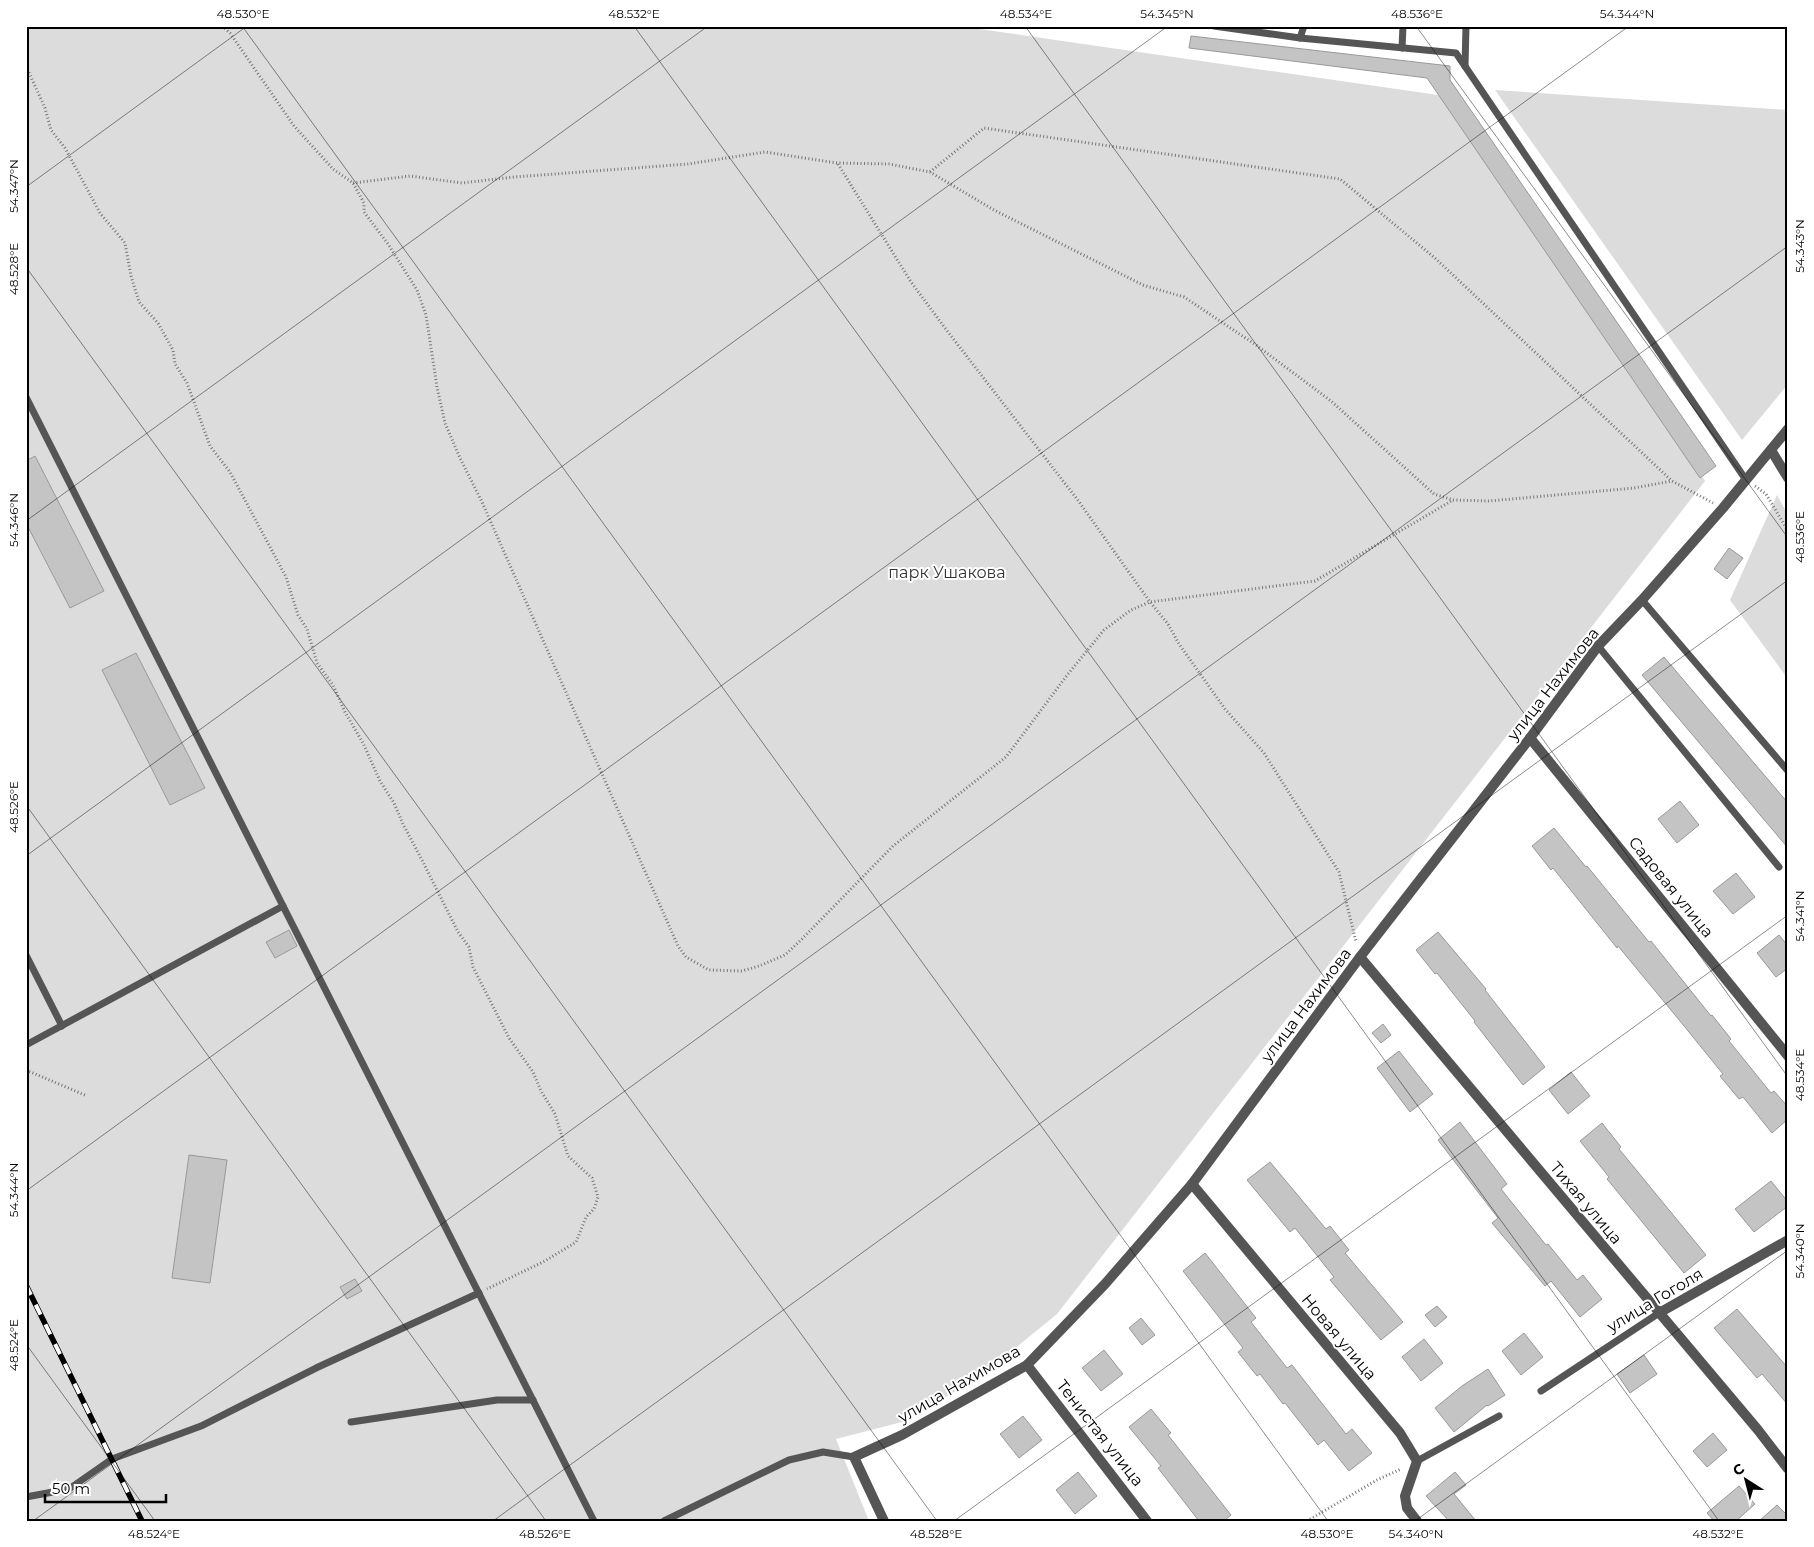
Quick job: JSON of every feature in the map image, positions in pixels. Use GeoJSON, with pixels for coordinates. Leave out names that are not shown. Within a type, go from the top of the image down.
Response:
{"type":"FeatureCollection","features":[{"type":"Feature","properties":{"kind":"street","name":"улица Нахимова"},"geometry":{"type":"LineString","coordinates":[[854,1457],[902,1435],[1028,1365],[1105,1284],[1192,1184],[1360,957],[1530,738],[1598,646],[1642,600],[1723,508],[1788,429]]}},
{"type":"Feature","properties":{"kind":"street"},"geometry":{"type":"LineString","coordinates":[[1771,450],[1788,478]]}},
{"type":"Feature","properties":{"kind":"street","name":"Садовая улица"},"geometry":{"type":"LineString","coordinates":[[1530,738],[1788,1056]]}},
{"type":"Feature","properties":{"kind":"street","name":"Тихая улица"},"geometry":{"type":"LineString","coordinates":[[1360,957],[1758,1430],[1788,1469]]}},
{"type":"Feature","properties":{"kind":"street","name":"Новая улица"},"geometry":{"type":"LineString","coordinates":[[1192,1184],[1400,1433],[1417,1461]]}},
{"type":"Feature","properties":{"kind":"street","name":"улица Гоголя"},"geometry":{"type":"LineString","coordinates":[[1659,1313],[1788,1240]]}},
{"type":"Feature","properties":{"kind":"street","name":"Тенистая улица"},"geometry":{"type":"LineString","coordinates":[[1028,1365],[1147,1521]]}},
{"type":"Feature","properties":{"kind":"street"},"geometry":{"type":"LineString","coordinates":[[854,1457],[884,1521]]}},
{"type":"Feature","properties":{"kind":"street"},"geometry":{"type":"LineString","coordinates":[[1417,1461],[1405,1496],[1407,1508],[1417,1521]]}},
{"type":"Feature","properties":{"kind":"lane"},"geometry":{"type":"LineString","coordinates":[[1214,26],[1300,38],[1456,53],[1746,480]]}},
{"type":"Feature","properties":{"kind":"lane"},"geometry":{"type":"LineString","coordinates":[[1300,38],[1304,26]]}},
{"type":"Feature","properties":{"kind":"lane"},"geometry":{"type":"LineString","coordinates":[[1402,48],[1403,26]]}},
{"type":"Feature","properties":{"kind":"lane"},"geometry":{"type":"LineString","coordinates":[[1465,66],[1466,26]]}},
{"type":"Feature","properties":{"kind":"lane"},"geometry":{"type":"LineString","coordinates":[[26,397],[594,1521]]}},
{"type":"Feature","properties":{"kind":"lane"},"geometry":{"type":"LineString","coordinates":[[1642,600],[1788,771]]}},
{"type":"Feature","properties":{"kind":"lane"},"geometry":{"type":"LineString","coordinates":[[1598,646],[1779,867]]}},
{"type":"Feature","properties":{"kind":"lane"},"geometry":{"type":"LineString","coordinates":[[26,1045],[283,906]]}},
{"type":"Feature","properties":{"kind":"lane"},"geometry":{"type":"LineString","coordinates":[[26,955],[62,1026]]}},
{"type":"Feature","properties":{"kind":"lane"},"geometry":{"type":"LineString","coordinates":[[26,1497],[68,1489],[112,1459],[201,1426],[316,1368],[479,1294]]}},
{"type":"Feature","properties":{"kind":"lane","name":"улица Гоголя"},"geometry":{"type":"LineString","coordinates":[[1541,1391],[1659,1313]]}},
{"type":"Feature","properties":{"kind":"lane"},"geometry":{"type":"LineString","coordinates":[[351,1422],[497,1400],[533,1400]]}},
{"type":"Feature","properties":{"kind":"lane"},"geometry":{"type":"LineString","coordinates":[[1417,1461],[1499,1416]]}},
{"type":"Feature","properties":{"kind":"lane"},"geometry":{"type":"LineString","coordinates":[[664,1521],[789,1460],[824,1452],[854,1457]]}},
{"type":"Feature","properties":{"kind":"path"},"geometry":{"type":"LineString","coordinates":[[222,26],[230,33],[294,126],[333,169],[353,183],[364,203],[364,212],[388,244],[417,290],[426,314],[436,387],[449,432],[678,946],[686,957],[709,970],[742,970],[759,966],[784,955],[802,940],[893,846],[1006,757],[1068,674],[1104,630],[1131,610],[1150,602],[1315,581],[1453,500]]}},
{"type":"Feature","properties":{"kind":"path"},"geometry":{"type":"LineString","coordinates":[[26,66],[45,108],[51,130],[65,148],[100,213],[124,243],[139,302],[158,323],[173,350],[175,364],[187,383],[210,446],[230,472],[286,577],[298,614],[307,629],[317,663],[332,685],[363,743],[380,781],[394,803],[458,932],[468,947],[473,967],[506,1031],[533,1072],[540,1092],[555,1114],[568,1156],[592,1178],[598,1197],[594,1209],[586,1217],[576,1242],[545,1261],[479,1294]]}},
{"type":"Feature","properties":{"kind":"path"},"geometry":{"type":"LineString","coordinates":[[930,172],[984,128],[1340,180],[1436,258],[1672,481],[1723,508]]}},
{"type":"Feature","properties":{"kind":"path"},"geometry":{"type":"LineString","coordinates":[[353,183],[410,176],[462,183],[514,177],[688,164],[765,152],[837,163],[889,164],[930,172],[994,210],[1143,285],[1184,297],[1256,345],[1331,401],[1434,494],[1453,500],[1489,501],[1634,488],[1672,481]]}},
{"type":"Feature","properties":{"kind":"path"},"geometry":{"type":"LineString","coordinates":[[837,163],[916,289],[1077,499],[1150,602],[1168,624],[1179,644],[1225,709],[1264,752],[1339,872],[1360,957]]}},
{"type":"Feature","properties":{"kind":"path"},"geometry":{"type":"LineString","coordinates":[[1746,480],[1766,494],[1788,531]]}},
{"type":"Feature","properties":{"kind":"path"},"geometry":{"type":"LineString","coordinates":[[26,1070],[87,1096]]}},
{"type":"Feature","properties":{"kind":"path"},"geometry":{"type":"LineString","coordinates":[[1307,1521],[1377,1480],[1417,1461]]}},
{"type":"Feature","properties":{"kind":"green space","name":"парк Ушакова"},"geometry":{"type":"Polygon","coordinates":[[[26,26],[958,26],[1452,97],[1705,481],[1057,1314],[980,1377],[902,1422],[836,1439],[869,1521],[26,1521],[26,26]]]}},
{"type":"Feature","properties":{"kind":"green space"},"geometry":{"type":"Polygon","coordinates":[[[1495,90],[1788,110],[1788,384],[1742,440],[1495,90]]]}},
{"type":"Feature","properties":{"kind":"green space"},"geometry":{"type":"Polygon","coordinates":[[[1777,495],[1788,515],[1788,679],[1730,600],[1777,495]]]}},
{"type":"Feature","properties":{"kind":"building"},"geometry":{"type":"Polygon","coordinates":[[[1191,36],[1450,66],[1450,80],[1716,466],[1700,478],[1427,78],[1189,48],[1191,36]]]}},
{"type":"Feature","properties":{"kind":"building"},"geometry":{"type":"Polygon","coordinates":[[[35,456],[104,591],[70,608],[26,523],[26,461],[35,456]]]}},
{"type":"Feature","properties":{"kind":"building"},"geometry":{"type":"Polygon","coordinates":[[[1729,548],[1743,558],[1727,579],[1714,569],[1729,548]]]}},
{"type":"Feature","properties":{"kind":"building"},"geometry":{"type":"Polygon","coordinates":[[[136,653],[205,788],[170,805],[102,670],[136,653]]]}},
{"type":"Feature","properties":{"kind":"building"},"geometry":{"type":"Polygon","coordinates":[[[1664,657],[1788,803],[1788,848],[1642,675],[1664,657]]]}},
{"type":"Feature","properties":{"kind":"building"},"geometry":{"type":"Polygon","coordinates":[[[1680,801],[1699,825],[1677,843],[1658,819],[1680,801]]]}},
{"type":"Feature","properties":{"kind":"building"},"geometry":{"type":"Polygon","coordinates":[[[1554,828],[1712,1015],[1731,1039],[1729,1041],[1771,1093],[1774,1091],[1788,1107],[1788,1119],[1772,1133],[1743,1097],[1739,1099],[1720,1076],[1723,1074],[1680,1021],[1618,946],[1617,948],[1553,868],[1551,870],[1532,846],[1554,828]]]}},
{"type":"Feature","properties":{"kind":"building"},"geometry":{"type":"Polygon","coordinates":[[[1736,873],[1755,897],[1733,914],[1713,891],[1736,873]]]}},
{"type":"Feature","properties":{"kind":"building"},"geometry":{"type":"Polygon","coordinates":[[[289,930],[297,946],[275,958],[266,942],[289,930]]]}},
{"type":"Feature","properties":{"kind":"building"},"geometry":{"type":"Polygon","coordinates":[[[1438,932],[1486,989],[1545,1067],[1523,1085],[1437,973],[1435,974],[1416,950],[1438,932]]]}},
{"type":"Feature","properties":{"kind":"building"},"geometry":{"type":"Polygon","coordinates":[[[1779,935],[1788,946],[1788,968],[1776,977],[1757,953],[1779,935]]]}},
{"type":"Feature","properties":{"kind":"building"},"geometry":{"type":"Polygon","coordinates":[[[1383,1024],[1391,1035],[1381,1043],[1372,1033],[1383,1024]]]}},
{"type":"Feature","properties":{"kind":"building"},"geometry":{"type":"Polygon","coordinates":[[[1399,1051],[1433,1094],[1410,1112],[1377,1068],[1399,1051]]]}},
{"type":"Feature","properties":{"kind":"building"},"geometry":{"type":"Polygon","coordinates":[[[1571,1072],[1590,1096],[1568,1114],[1549,1090],[1571,1072]]]}},
{"type":"Feature","properties":{"kind":"building"},"geometry":{"type":"Polygon","coordinates":[[[1460,1122],[1507,1184],[1501,1189],[1577,1280],[1583,1275],[1602,1299],[1580,1317],[1551,1281],[1545,1286],[1492,1223],[1498,1218],[1438,1140],[1460,1122]]]}},
{"type":"Feature","properties":{"kind":"building"},"geometry":{"type":"Polygon","coordinates":[[[1602,1123],[1621,1147],[1619,1149],[1706,1255],[1684,1273],[1607,1179],[1609,1177],[1580,1141],[1602,1123]]]}},
{"type":"Feature","properties":{"kind":"building"},"geometry":{"type":"Polygon","coordinates":[[[189,1155],[227,1160],[210,1283],[172,1278],[189,1155]]]}},
{"type":"Feature","properties":{"kind":"building"},"geometry":{"type":"Polygon","coordinates":[[[1270,1162],[1326,1229],[1330,1226],[1349,1250],[1345,1253],[1403,1322],[1381,1340],[1330,1280],[1334,1277],[1295,1228],[1290,1232],[1247,1180],[1270,1162]]]}},
{"type":"Feature","properties":{"kind":"building"},"geometry":{"type":"Polygon","coordinates":[[[1771,1181],[1788,1202],[1788,1206],[1754,1232],[1735,1209],[1771,1181]]]}},
{"type":"Feature","properties":{"kind":"building"},"geometry":{"type":"Polygon","coordinates":[[[1205,1253],[1256,1318],[1251,1322],[1287,1368],[1292,1365],[1346,1434],[1352,1429],[1372,1453],[1349,1471],[1324,1440],[1318,1445],[1260,1374],[1257,1376],[1238,1352],[1243,1348],[1183,1271],[1205,1253]]]}},
{"type":"Feature","properties":{"kind":"building"},"geometry":{"type":"Polygon","coordinates":[[[355,1279],[362,1291],[347,1299],[340,1287],[355,1279]]]}},
{"type":"Feature","properties":{"kind":"building"},"geometry":{"type":"Polygon","coordinates":[[[1437,1306],[1447,1317],[1435,1327],[1425,1315],[1437,1306]]]}},
{"type":"Feature","properties":{"kind":"building"},"geometry":{"type":"Polygon","coordinates":[[[1737,1309],[1788,1368],[1788,1405],[1762,1374],[1757,1378],[1714,1328],[1737,1309]]]}},
{"type":"Feature","properties":{"kind":"building"},"geometry":{"type":"Polygon","coordinates":[[[1141,1318],[1155,1335],[1142,1345],[1129,1328],[1141,1318]]]}},
{"type":"Feature","properties":{"kind":"building"},"geometry":{"type":"Polygon","coordinates":[[[1524,1333],[1543,1357],[1521,1375],[1502,1351],[1524,1333]]]}},
{"type":"Feature","properties":{"kind":"building"},"geometry":{"type":"Polygon","coordinates":[[[1424,1339],[1443,1363],[1421,1381],[1402,1357],[1424,1339]]]}},
{"type":"Feature","properties":{"kind":"building"},"geometry":{"type":"Polygon","coordinates":[[[1104,1350],[1123,1374],[1101,1391],[1082,1368],[1104,1350]]]}},
{"type":"Feature","properties":{"kind":"building"},"geometry":{"type":"Polygon","coordinates":[[[1644,1355],[1657,1374],[1630,1393],[1617,1374],[1644,1355]]]}},
{"type":"Feature","properties":{"kind":"building"},"geometry":{"type":"Polygon","coordinates":[[[1488,1369],[1505,1395],[1487,1405],[1454,1432],[1435,1408],[1462,1386],[1488,1369]]]}},
{"type":"Feature","properties":{"kind":"building"},"geometry":{"type":"Polygon","coordinates":[[[1151,1409],[1171,1433],[1168,1435],[1231,1515],[1224,1521],[1199,1521],[1158,1468],[1161,1466],[1129,1427],[1151,1409]]]}},
{"type":"Feature","properties":{"kind":"building"},"geometry":{"type":"Polygon","coordinates":[[[1023,1416],[1042,1440],[1019,1458],[1000,1434],[1023,1416]]]}},
{"type":"Feature","properties":{"kind":"building"},"geometry":{"type":"Polygon","coordinates":[[[1713,1433],[1727,1450],[1707,1467],[1693,1451],[1713,1433]]]}},
{"type":"Feature","properties":{"kind":"building"},"geometry":{"type":"Polygon","coordinates":[[[1078,1472],[1097,1496],[1075,1514],[1056,1490],[1078,1472]]]}},
{"type":"Feature","properties":{"kind":"building"},"geometry":{"type":"Polygon","coordinates":[[[1455,1472],[1466,1485],[1454,1494],[1476,1521],[1449,1521],[1426,1496],[1455,1472]]]}},
{"type":"Feature","properties":{"kind":"building"},"geometry":{"type":"Polygon","coordinates":[[[1739,1486],[1755,1504],[1736,1521],[1714,1521],[1707,1513],[1739,1486]]]}},
{"type":"Feature","properties":{"kind":"building"},"geometry":{"type":"Polygon","coordinates":[[[1777,1505],[1788,1516],[1788,1521],[1759,1521],[1777,1505]]]}},
{"type":"Feature","properties":{"kind":"railway"},"geometry":{"type":"LineString","coordinates":[[26,1285],[142,1521]]}}]}
